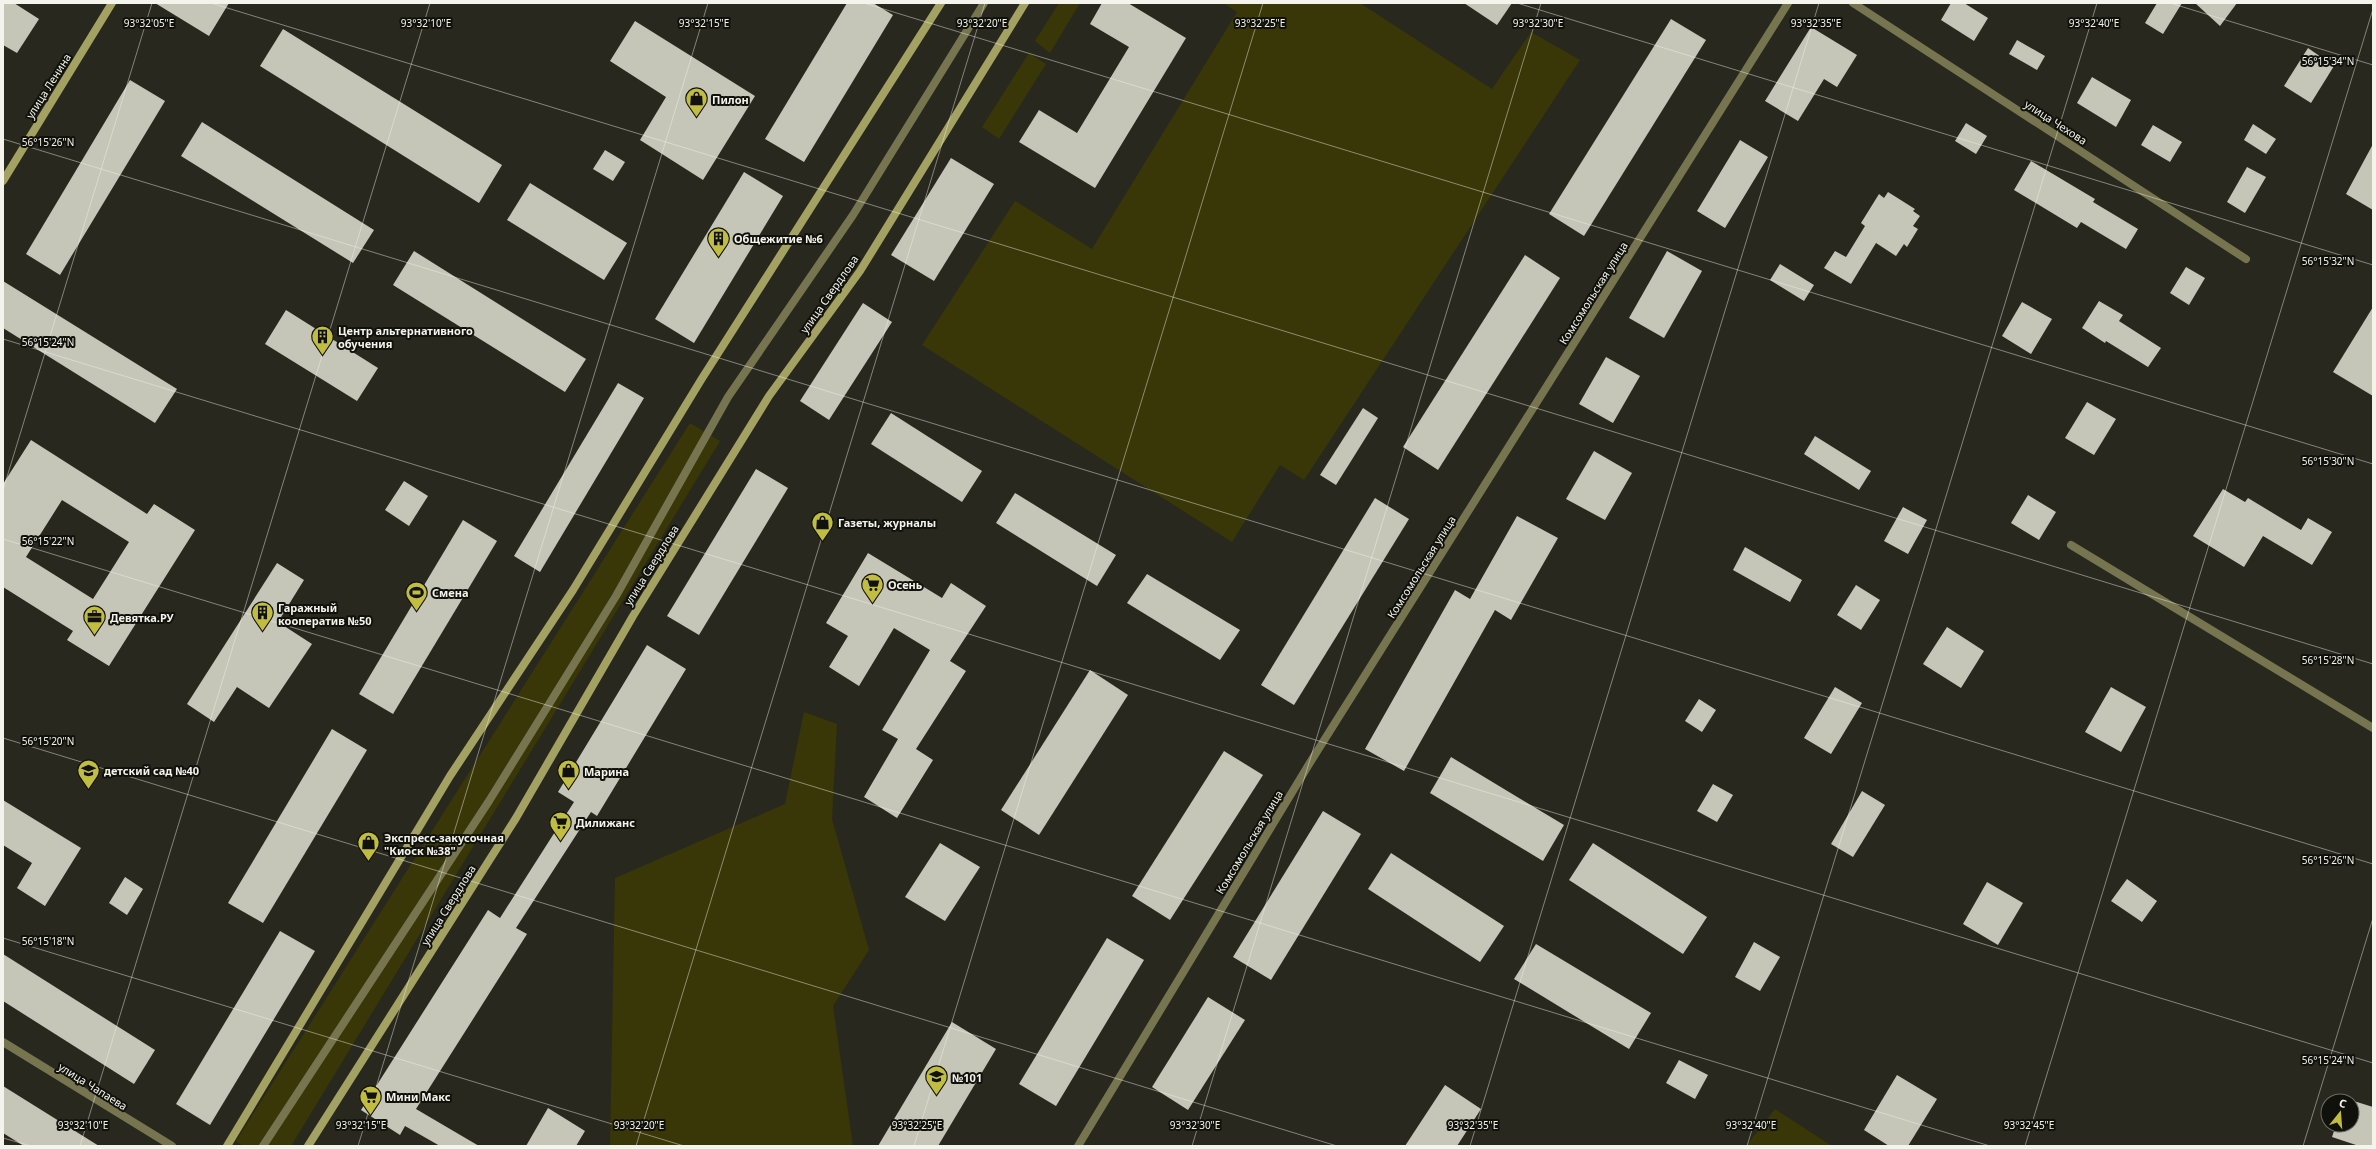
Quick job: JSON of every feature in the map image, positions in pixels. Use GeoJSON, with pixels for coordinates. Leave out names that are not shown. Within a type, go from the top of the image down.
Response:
{"type":"FeatureCollection","features":[{"type":"Feature","properties":{"kind":"street","name":"улица Ленина"},"geometry":{"type":"LineString","coordinates":[[3,181],[112,3]]}},
{"type":"Feature","properties":{"kind":"street"},"geometry":{"type":"LineString","coordinates":[[227,1146],[450,776],[573,590],[701,380],[941,3]]}},
{"type":"Feature","properties":{"kind":"street"},"geometry":{"type":"LineString","coordinates":[[263,1146],[489,801],[616,596],[732,390],[853,215],[984,3]]}},
{"type":"Feature","properties":{"kind":"street","name":"улица Свердлова"},"geometry":{"type":"LineString","coordinates":[[308,1146],[516,818],[633,616],[769,396],[860,271],[1025,3]]}},
{"type":"Feature","properties":{"kind":"street","name":"Комсомольская улица"},"geometry":{"type":"LineString","coordinates":[[1078,1146],[1311,761],[1788,3]]}},
{"type":"Feature","properties":{"kind":"street","name":"улица Чехова"},"geometry":{"type":"LineString","coordinates":[[1853,3],[2246,259]]}},
{"type":"Feature","properties":{"kind":"street"},"geometry":{"type":"LineString","coordinates":[[2071,545],[2373,728]]}},
{"type":"Feature","properties":{"kind":"street","name":"улица Чапаева"},"geometry":{"type":"LineString","coordinates":[[3,1042],[141,1129],[172,1146]]}},
{"type":"Feature","properties":{"kind":"shaded area"},"geometry":{"type":"Polygon","coordinates":[[[1059,3],[1080,3],[1050,53],[1035,41],[1059,3]]]}},
{"type":"Feature","properties":{"kind":"shaded area"},"geometry":{"type":"Polygon","coordinates":[[[1223,3],[1360,3],[1492,89],[1531,32],[1580,60],[1304,480],[1280,465],[1232,542],[922,345],[1015,201],[1092,249],[1237,12],[1223,3]]]}},
{"type":"Feature","properties":{"kind":"shaded area"},"geometry":{"type":"Polygon","coordinates":[[[1029,53],[1046,64],[999,139],[982,127],[1029,53]]]}},
{"type":"Feature","properties":{"kind":"shaded area"},"geometry":{"type":"Polygon","coordinates":[[[690,423],[720,441],[291,1146],[243,1146],[236,1141],[690,423]]]}},
{"type":"Feature","properties":{"kind":"shaded area"},"geometry":{"type":"Polygon","coordinates":[[[804,712],[837,724],[832,819],[869,950],[833,1006],[853,1146],[610,1146],[615,878],[785,804],[804,712]]]}},
{"type":"Feature","properties":{"kind":"shaded area"},"geometry":{"type":"Polygon","coordinates":[[[1775,1109],[1832,1146],[1746,1146],[1775,1109]]]}},
{"type":"Feature","properties":{"kind":"building"},"geometry":{"type":"Polygon","coordinates":[[[3,3],[14,3],[39,19],[17,53],[3,45],[3,3]]]}},
{"type":"Feature","properties":{"kind":"building"},"geometry":{"type":"Polygon","coordinates":[[[155,3],[229,3],[209,36],[155,3]]]}},
{"type":"Feature","properties":{"kind":"building"},"geometry":{"type":"Polygon","coordinates":[[[847,3],[873,3],[893,15],[804,162],[765,139],[847,3]]]}},
{"type":"Feature","properties":{"kind":"building"},"geometry":{"type":"Polygon","coordinates":[[[1102,3],[1128,3],[1186,38],[1095,188],[1019,142],[1039,110],[1077,133],[1129,47],[1090,24],[1102,3]]]}},
{"type":"Feature","properties":{"kind":"building"},"geometry":{"type":"Polygon","coordinates":[[[1464,3],[1512,3],[1497,25],[1464,3]]]}},
{"type":"Feature","properties":{"kind":"building"},"geometry":{"type":"Polygon","coordinates":[[[1951,3],[1964,3],[1988,18],[1974,41],[1941,20],[1951,3]]]}},
{"type":"Feature","properties":{"kind":"building"},"geometry":{"type":"Polygon","coordinates":[[[2157,3],[2182,3],[2163,34],[2145,23],[2157,3]]]}},
{"type":"Feature","properties":{"kind":"building"},"geometry":{"type":"Polygon","coordinates":[[[2195,3],[2237,3],[2220,26],[2195,3]]]}},
{"type":"Feature","properties":{"kind":"building"},"geometry":{"type":"Polygon","coordinates":[[[1671,19],[1706,40],[1584,236],[1549,214],[1671,19]]]}},
{"type":"Feature","properties":{"kind":"building","name":"Пилон"},"geometry":{"type":"Polygon","coordinates":[[[635,21],[755,96],[703,180],[640,140],[666,97],[610,61],[635,21]]]}},
{"type":"Feature","properties":{"kind":"building"},"geometry":{"type":"Polygon","coordinates":[[[1811,27],[1857,55],[1837,87],[1824,79],[1798,121],[1765,101],[1811,27]]]}},
{"type":"Feature","properties":{"kind":"building"},"geometry":{"type":"Polygon","coordinates":[[[283,29],[502,165],[479,203],[260,66],[283,29]]]}},
{"type":"Feature","properties":{"kind":"building"},"geometry":{"type":"Polygon","coordinates":[[[2017,40],[2045,56],[2037,70],[2009,54],[2017,40]]]}},
{"type":"Feature","properties":{"kind":"building"},"geometry":{"type":"Polygon","coordinates":[[[2308,48],[2334,66],[2311,103],[2284,86],[2308,48]]]}},
{"type":"Feature","properties":{"kind":"building"},"geometry":{"type":"Polygon","coordinates":[[[2092,77],[2131,100],[2116,127],[2077,103],[2092,77]]]}},
{"type":"Feature","properties":{"kind":"building"},"geometry":{"type":"Polygon","coordinates":[[[130,80],[165,101],[60,275],[26,254],[130,80]]]}},
{"type":"Feature","properties":{"kind":"building"},"geometry":{"type":"Polygon","coordinates":[[[202,122],[374,230],[353,263],[181,156],[202,122]]]}},
{"type":"Feature","properties":{"kind":"building"},"geometry":{"type":"Polygon","coordinates":[[[1966,123],[1987,136],[1976,154],[1955,141],[1966,123]]]}},
{"type":"Feature","properties":{"kind":"building"},"geometry":{"type":"Polygon","coordinates":[[[2253,124],[2276,139],[2266,154],[2244,140],[2253,124]]]}},
{"type":"Feature","properties":{"kind":"building"},"geometry":{"type":"Polygon","coordinates":[[[2153,125],[2182,142],[2170,162],[2141,145],[2153,125]]]}},
{"type":"Feature","properties":{"kind":"building"},"geometry":{"type":"Polygon","coordinates":[[[1740,140],[1768,157],[1725,228],[1697,211],[1740,140]]]}},
{"type":"Feature","properties":{"kind":"building"},"geometry":{"type":"Polygon","coordinates":[[[2373,144],[2373,210],[2346,194],[2373,144]]]}},
{"type":"Feature","properties":{"kind":"building"},"geometry":{"type":"Polygon","coordinates":[[[605,150],[625,162],[613,181],[593,169],[605,150]]]}},
{"type":"Feature","properties":{"kind":"building"},"geometry":{"type":"Polygon","coordinates":[[[951,158],[994,184],[934,281],[891,255],[951,158]]]}},
{"type":"Feature","properties":{"kind":"building"},"geometry":{"type":"Polygon","coordinates":[[[2031,161],[2095,199],[2093,202],[2138,229],[2126,249],[2081,222],[2077,228],[2014,190],[2031,161]]]}},
{"type":"Feature","properties":{"kind":"building"},"geometry":{"type":"Polygon","coordinates":[[[2247,167],[2266,177],[2245,213],[2227,202],[2247,167]]]}},
{"type":"Feature","properties":{"kind":"building","name":"Общежитие №6"},"geometry":{"type":"Polygon","coordinates":[[[744,172],[783,196],[694,343],[655,319],[744,172]]]}},
{"type":"Feature","properties":{"kind":"building"},"geometry":{"type":"Polygon","coordinates":[[[530,183],[627,243],[604,280],[507,220],[530,183]]]}},
{"type":"Feature","properties":{"kind":"building"},"geometry":{"type":"Polygon","coordinates":[[[1888,192],[1915,209],[1913,211],[1920,216],[1913,226],[1918,229],[1907,247],[1904,244],[1896,256],[1876,243],[1851,284],[1824,268],[1835,251],[1846,257],[1865,226],[1861,223],[1879,194],[1884,198],[1888,192]]]}},
{"type":"Feature","properties":{"kind":"building"},"geometry":{"type":"Polygon","coordinates":[[[414,251],[586,359],[565,392],[393,285],[414,251]]]}},
{"type":"Feature","properties":{"kind":"building"},"geometry":{"type":"Polygon","coordinates":[[[1667,251],[1702,271],[1664,338],[1629,318],[1667,251]]]}},
{"type":"Feature","properties":{"kind":"building"},"geometry":{"type":"Polygon","coordinates":[[[1525,255],[1560,278],[1438,470],[1403,447],[1525,255]]]}},
{"type":"Feature","properties":{"kind":"building"},"geometry":{"type":"Polygon","coordinates":[[[1780,264],[1814,285],[1804,301],[1770,280],[1780,264]]]}},
{"type":"Feature","properties":{"kind":"building"},"geometry":{"type":"Polygon","coordinates":[[[2186,267],[2205,278],[2189,305],[2170,293],[2186,267]]]}},
{"type":"Feature","properties":{"kind":"building"},"geometry":{"type":"Polygon","coordinates":[[[3,281],[177,389],[155,423],[3,328],[3,281]]]}},
{"type":"Feature","properties":{"kind":"building"},"geometry":{"type":"Polygon","coordinates":[[[2099,301],[2123,315],[2119,321],[2161,348],[2148,367],[2106,341],[2105,343],[2082,328],[2099,301]]]}},
{"type":"Feature","properties":{"kind":"building"},"geometry":{"type":"Polygon","coordinates":[[[2022,302],[2052,319],[2031,354],[2002,336],[2022,302]]]}},
{"type":"Feature","properties":{"kind":"building"},"geometry":{"type":"Polygon","coordinates":[[[863,303],[892,322],[829,420],[800,401],[863,303]]]}},
{"type":"Feature","properties":{"kind":"building"},"geometry":{"type":"Polygon","coordinates":[[[2373,307],[2373,396],[2333,372],[2373,307]]]}},
{"type":"Feature","properties":{"kind":"building","name":"Центр альтернативного обучения"},"geometry":{"type":"Polygon","coordinates":[[[286,310],[378,368],[357,401],[265,344],[286,310]]]}},
{"type":"Feature","properties":{"kind":"building"},"geometry":{"type":"Polygon","coordinates":[[[1606,357],[1640,376],[1613,423],[1579,404],[1606,357]]]}},
{"type":"Feature","properties":{"kind":"building"},"geometry":{"type":"Polygon","coordinates":[[[618,383],[644,398],[540,572],[514,556],[618,383]]]}},
{"type":"Feature","properties":{"kind":"building"},"geometry":{"type":"Polygon","coordinates":[[[2087,402],[2116,419],[2094,455],[2065,438],[2087,402]]]}},
{"type":"Feature","properties":{"kind":"building"},"geometry":{"type":"Polygon","coordinates":[[[1363,408],[1378,418],[1336,485],[1320,475],[1363,408]]]}},
{"type":"Feature","properties":{"kind":"building"},"geometry":{"type":"Polygon","coordinates":[[[891,413],[982,471],[962,502],[871,444],[891,413]]]}},
{"type":"Feature","properties":{"kind":"building"},"geometry":{"type":"Polygon","coordinates":[[[1815,436],[1871,471],[1859,490],[1804,454],[1815,436]]]}},
{"type":"Feature","properties":{"kind":"building"},"geometry":{"type":"Polygon","coordinates":[[[31,440],[147,514],[154,504],[195,530],[109,666],[67,640],[73,631],[3,587],[3,484],[31,440]],[[62,500],[26,557],[93,599],[129,542],[62,500]]]}},
{"type":"Feature","properties":{"kind":"building"},"geometry":{"type":"Polygon","coordinates":[[[1594,451],[1632,473],[1605,520],[1566,499],[1594,451]]]}},
{"type":"Feature","properties":{"kind":"building"},"geometry":{"type":"Polygon","coordinates":[[[756,469],[788,488],[699,635],[667,616],[756,469]]]}},
{"type":"Feature","properties":{"kind":"building"},"geometry":{"type":"Polygon","coordinates":[[[404,481],[428,496],[409,526],[385,510],[404,481]]]}},
{"type":"Feature","properties":{"kind":"building"},"geometry":{"type":"Polygon","coordinates":[[[2223,489],[2245,502],[2248,498],[2301,530],[2308,518],[2332,532],[2312,565],[2263,536],[2244,567],[2193,536],[2223,489]]]}},
{"type":"Feature","properties":{"kind":"building"},"geometry":{"type":"Polygon","coordinates":[[[1015,493],[1116,555],[1097,586],[996,523],[1015,493]]]}},
{"type":"Feature","properties":{"kind":"building"},"geometry":{"type":"Polygon","coordinates":[[[2028,495],[2056,512],[2039,540],[2011,523],[2028,495]]]}},
{"type":"Feature","properties":{"kind":"building"},"geometry":{"type":"Polygon","coordinates":[[[1375,498],[1409,519],[1294,705],[1261,685],[1375,498]]]}},
{"type":"Feature","properties":{"kind":"building"},"geometry":{"type":"Polygon","coordinates":[[[1903,507],[1927,520],[1908,554],[1884,541],[1903,507]]]}},
{"type":"Feature","properties":{"kind":"building"},"geometry":{"type":"Polygon","coordinates":[[[1517,516],[1558,538],[1511,620],[1495,610],[1404,771],[1365,749],[1455,590],[1470,599],[1517,516]]]}},
{"type":"Feature","properties":{"kind":"building"},"geometry":{"type":"Polygon","coordinates":[[[463,520],[497,541],[393,714],[359,694],[463,520]]]}},
{"type":"Feature","properties":{"kind":"building"},"geometry":{"type":"Polygon","coordinates":[[[1745,547],[1802,580],[1790,602],[1733,570],[1745,547]]]}},
{"type":"Feature","properties":{"kind":"building"},"geometry":{"type":"Polygon","coordinates":[[[868,553],[942,598],[951,583],[986,606],[950,661],[966,671],[916,749],[933,760],[897,818],[864,797],[898,739],[882,730],[930,650],[894,628],[859,686],[829,667],[848,636],[826,623],[868,553]]]}},
{"type":"Feature","properties":{"kind":"building","name":"Гаражный кооператив №50"},"geometry":{"type":"Polygon","coordinates":[[[277,563],[304,580],[278,622],[312,644],[269,708],[237,687],[214,722],[187,704],[277,563]]]}},
{"type":"Feature","properties":{"kind":"building"},"geometry":{"type":"Polygon","coordinates":[[[1147,574],[1240,630],[1220,660],[1127,603],[1147,574]]]}},
{"type":"Feature","properties":{"kind":"building"},"geometry":{"type":"Polygon","coordinates":[[[1856,585],[1880,600],[1861,630],[1837,615],[1856,585]]]}},
{"type":"Feature","properties":{"kind":"building"},"geometry":{"type":"Polygon","coordinates":[[[1947,627],[1984,651],[1961,688],[1923,664],[1947,627]]]}},
{"type":"Feature","properties":{"kind":"building"},"geometry":{"type":"Polygon","coordinates":[[[647,645],[686,669],[597,816],[591,812],[516,928],[527,934],[416,1109],[479,1146],[440,1146],[405,1126],[400,1135],[361,1110],[488,910],[500,918],[574,802],[558,792],[647,645]]]}},
{"type":"Feature","properties":{"kind":"building"},"geometry":{"type":"Polygon","coordinates":[[[1090,670],[1128,695],[1039,835],[1001,810],[1090,670]]]}},
{"type":"Feature","properties":{"kind":"building"},"geometry":{"type":"Polygon","coordinates":[[[1835,687],[1862,703],[1831,754],[1804,738],[1835,687]]]}},
{"type":"Feature","properties":{"kind":"building"},"geometry":{"type":"Polygon","coordinates":[[[2111,687],[2146,707],[2121,752],[2085,732],[2111,687]]]}},
{"type":"Feature","properties":{"kind":"building"},"geometry":{"type":"Polygon","coordinates":[[[1699,699],[1716,710],[1702,732],[1685,721],[1699,699]]]}},
{"type":"Feature","properties":{"kind":"building"},"geometry":{"type":"Polygon","coordinates":[[[332,729],[367,750],[263,923],[228,903],[332,729]]]}},
{"type":"Feature","properties":{"kind":"building"},"geometry":{"type":"Polygon","coordinates":[[[1224,751],[1263,775],[1170,920],[1132,896],[1224,751]]]}},
{"type":"Feature","properties":{"kind":"building"},"geometry":{"type":"Polygon","coordinates":[[[1451,757],[1564,825],[1543,861],[1430,793],[1451,757]]]}},
{"type":"Feature","properties":{"kind":"building"},"geometry":{"type":"Polygon","coordinates":[[[1713,784],[1733,795],[1717,822],[1697,811],[1713,784]]]}},
{"type":"Feature","properties":{"kind":"building"},"geometry":{"type":"Polygon","coordinates":[[[1862,791],[1885,805],[1853,857],[1831,844],[1862,791]]]}},
{"type":"Feature","properties":{"kind":"building"},"geometry":{"type":"Polygon","coordinates":[[[3,800],[81,848],[45,906],[17,888],[32,863],[3,845],[3,800]]]}},
{"type":"Feature","properties":{"kind":"building"},"geometry":{"type":"Polygon","coordinates":[[[1323,811],[1361,834],[1271,980],[1233,957],[1323,811]]]}},
{"type":"Feature","properties":{"kind":"building"},"geometry":{"type":"Polygon","coordinates":[[[940,843],[980,867],[945,921],[905,897],[940,843]]]}},
{"type":"Feature","properties":{"kind":"building"},"geometry":{"type":"Polygon","coordinates":[[[1593,843],[1707,917],[1683,954],[1569,880],[1593,843]]]}},
{"type":"Feature","properties":{"kind":"building"},"geometry":{"type":"Polygon","coordinates":[[[1391,853],[1504,926],[1480,962],[1368,889],[1391,853]]]}},
{"type":"Feature","properties":{"kind":"building"},"geometry":{"type":"Polygon","coordinates":[[[125,877],[143,889],[127,915],[109,903],[125,877]]]}},
{"type":"Feature","properties":{"kind":"building"},"geometry":{"type":"Polygon","coordinates":[[[2127,879],[2157,901],[2142,922],[2111,901],[2127,879]]]}},
{"type":"Feature","properties":{"kind":"building"},"geometry":{"type":"Polygon","coordinates":[[[1987,882],[2023,903],[1998,945],[1963,924],[1987,882]]]}},
{"type":"Feature","properties":{"kind":"building"},"geometry":{"type":"Polygon","coordinates":[[[280,931],[315,951],[210,1125],[176,1104],[280,931]]]}},
{"type":"Feature","properties":{"kind":"building"},"geometry":{"type":"Polygon","coordinates":[[[1107,938],[1144,960],[1056,1106],[1019,1084],[1107,938]]]}},
{"type":"Feature","properties":{"kind":"building"},"geometry":{"type":"Polygon","coordinates":[[[1754,942],[1780,957],[1760,991],[1735,977],[1754,942]]]}},
{"type":"Feature","properties":{"kind":"building"},"geometry":{"type":"Polygon","coordinates":[[[1536,944],[1651,1013],[1629,1049],[1514,979],[1536,944]]]}},
{"type":"Feature","properties":{"kind":"building"},"geometry":{"type":"Polygon","coordinates":[[[3,954],[155,1050],[134,1084],[3,1001],[3,954]]]}},
{"type":"Feature","properties":{"kind":"building"},"geometry":{"type":"Polygon","coordinates":[[[1208,997],[1245,1020],[1188,1110],[1152,1087],[1208,997]]]}},
{"type":"Feature","properties":{"kind":"building","name":"№101"},"geometry":{"type":"Polygon","coordinates":[[[952,1022],[996,1049],[938,1146],[878,1146],[952,1022]]]}},
{"type":"Feature","properties":{"kind":"building"},"geometry":{"type":"Polygon","coordinates":[[[1679,1060],[1708,1075],[1695,1099],[1666,1083],[1679,1060]]]}},
{"type":"Feature","properties":{"kind":"building"},"geometry":{"type":"Polygon","coordinates":[[[1897,1075],[1937,1099],[1908,1146],[1889,1146],[1864,1130],[1897,1075]]]}},
{"type":"Feature","properties":{"kind":"building"},"geometry":{"type":"Polygon","coordinates":[[[1445,1085],[1481,1109],[1457,1146],[1405,1146],[1445,1085]]]}},
{"type":"Feature","properties":{"kind":"building"},"geometry":{"type":"Polygon","coordinates":[[[3,1086],[99,1146],[24,1146],[3,1133],[3,1086]]]}},
{"type":"Feature","properties":{"kind":"building"},"geometry":{"type":"Polygon","coordinates":[[[2360,1103],[2373,1107],[2373,1146],[2359,1146],[2332,1137],[2333,1133],[2360,1133],[2360,1103]]]}},
{"type":"Feature","properties":{"kind":"building"},"geometry":{"type":"Polygon","coordinates":[[[548,1108],[585,1131],[576,1146],[526,1146],[548,1108]]]}},
{"type":"Feature","properties":{"kind":"place","name":"Пилон"},"geometry":{"type":"Point","coordinates":[697,118]}},
{"type":"Feature","properties":{"kind":"place","name":"Общежитие №6"},"geometry":{"type":"Point","coordinates":[719,258]}},
{"type":"Feature","properties":{"kind":"place","name":"Центр альтернативного обучения"},"geometry":{"type":"Point","coordinates":[322,356]}},
{"type":"Feature","properties":{"kind":"place","name":"Газеты, журналы"},"geometry":{"type":"Point","coordinates":[823,542]}},
{"type":"Feature","properties":{"kind":"place","name":"Осень"},"geometry":{"type":"Point","coordinates":[873,604]}},
{"type":"Feature","properties":{"kind":"place","name":"Смена"},"geometry":{"type":"Point","coordinates":[417,612]}},
{"type":"Feature","properties":{"kind":"place","name":"Гаражный кооператив №50"},"geometry":{"type":"Point","coordinates":[263,632]}},
{"type":"Feature","properties":{"kind":"place","name":"Девятка.РУ"},"geometry":{"type":"Point","coordinates":[95,636]}},
{"type":"Feature","properties":{"kind":"place","name":"детский сад №40"},"geometry":{"type":"Point","coordinates":[88,790]}},
{"type":"Feature","properties":{"kind":"place","name":"Марина"},"geometry":{"type":"Point","coordinates":[568,790]}},
{"type":"Feature","properties":{"kind":"place","name":"Дилижанс"},"geometry":{"type":"Point","coordinates":[560,842]}},
{"type":"Feature","properties":{"kind":"place","name":"Экспресс-закусочная \"Киоск №38\""},"geometry":{"type":"Point","coordinates":[368,862]}},
{"type":"Feature","properties":{"kind":"place","name":"№101"},"geometry":{"type":"Point","coordinates":[937,1096]}},
{"type":"Feature","properties":{"kind":"place","name":"Мини Макс"},"geometry":{"type":"Point","coordinates":[370,1116]}}]}
